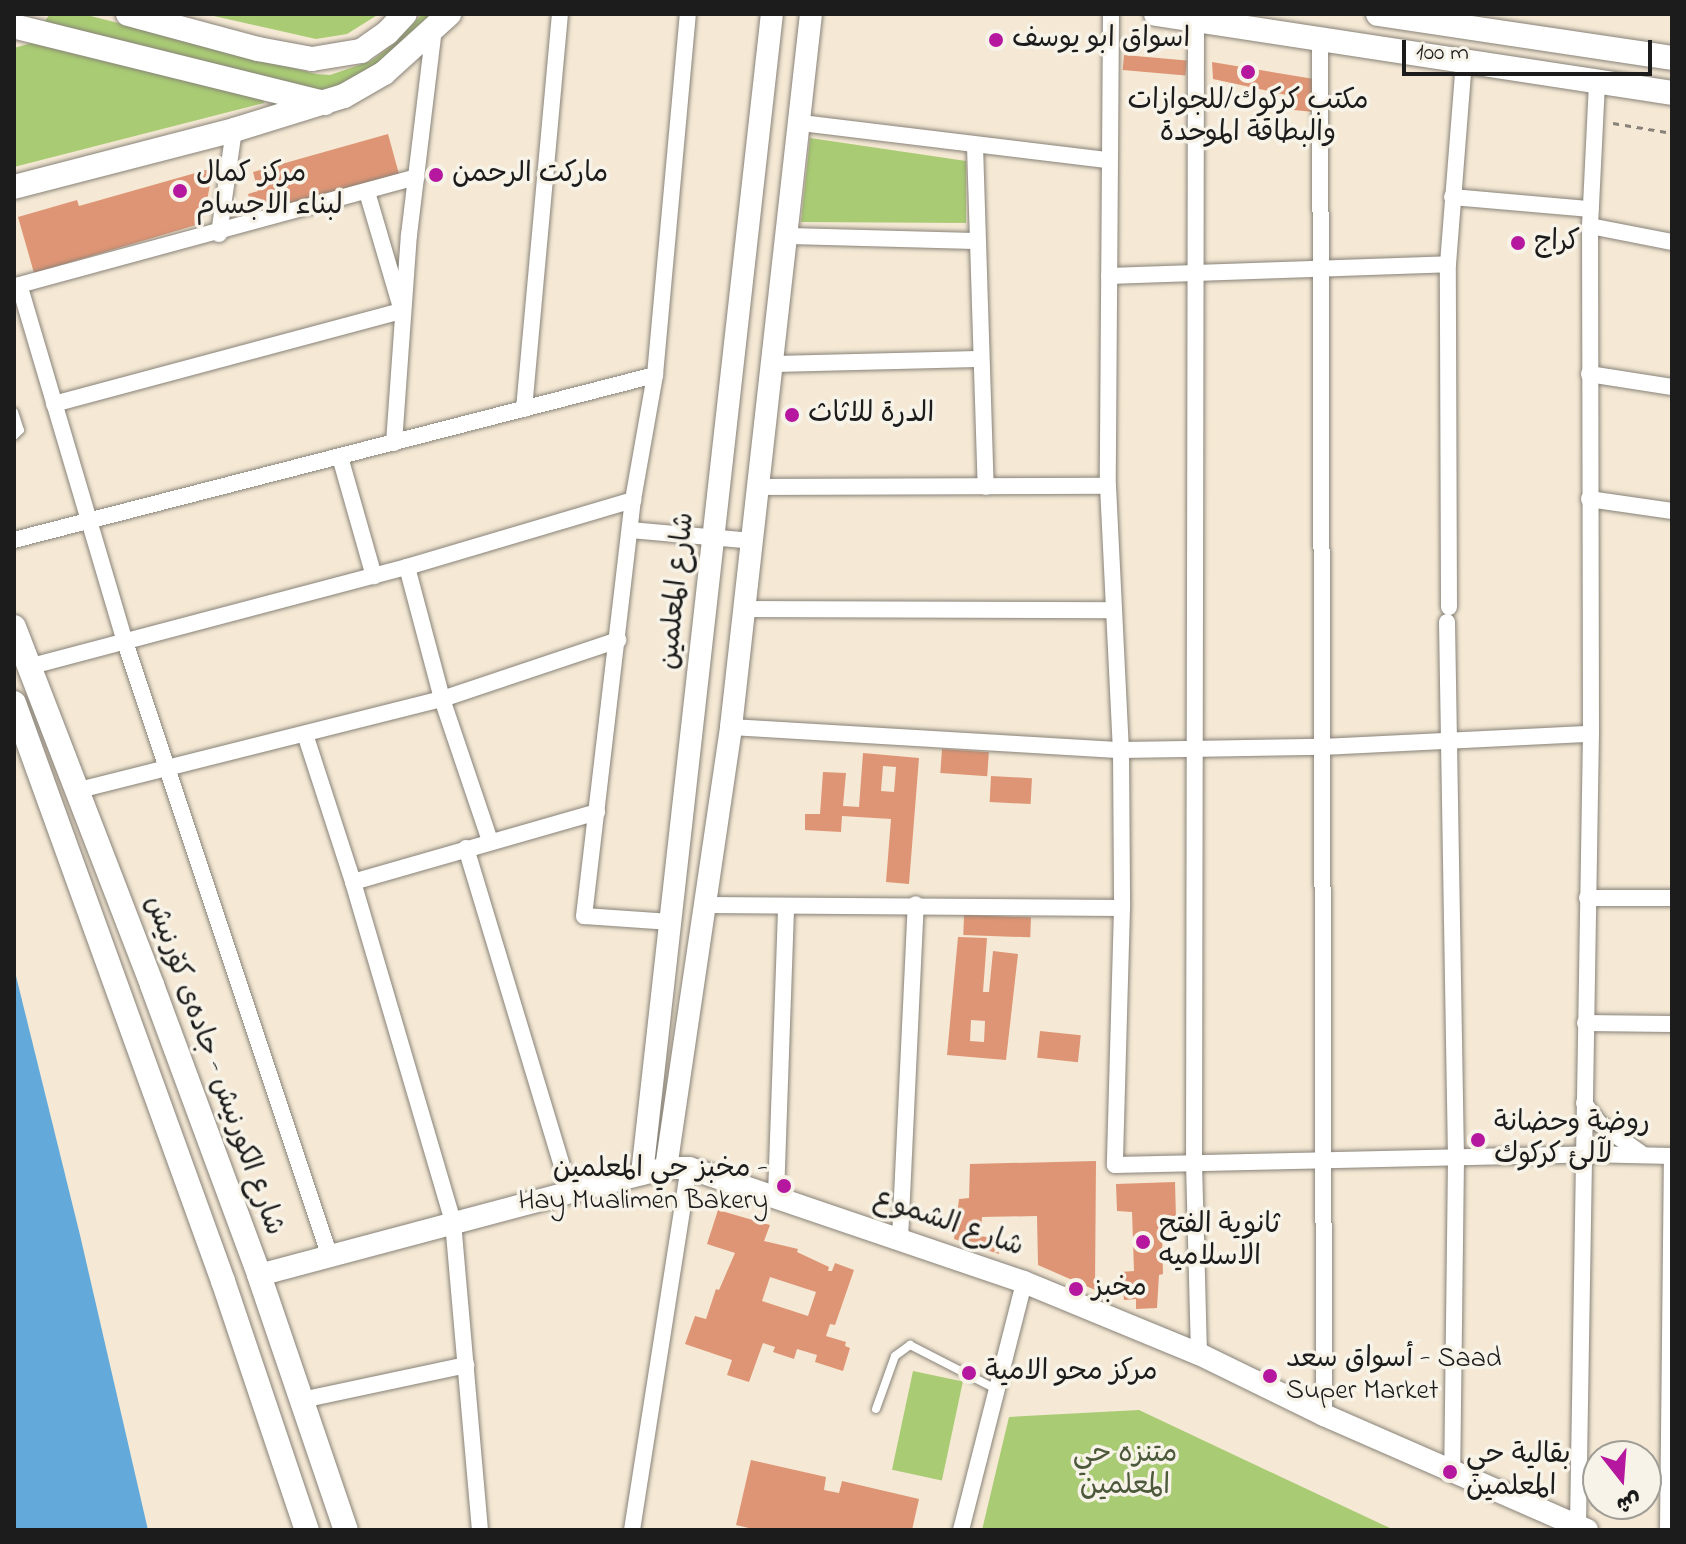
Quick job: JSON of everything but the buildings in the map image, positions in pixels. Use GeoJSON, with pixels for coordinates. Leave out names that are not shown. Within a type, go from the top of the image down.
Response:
{"type":"FeatureCollection","features":[{"type":"Feature","properties":{"kind":"main road"},"geometry":{"type":"LineString","coordinates":[[128,14],[258,49],[312,59],[361,51],[387,33],[405,14]]}},
{"type":"Feature","properties":{"kind":"main road"},"geometry":{"type":"LineString","coordinates":[[1156,14],[1672,93]]}},
{"type":"Feature","properties":{"kind":"main road"},"geometry":{"type":"LineString","coordinates":[[1388,15],[1430,18],[1672,58]]}},
{"type":"Feature","properties":{"kind":"main road"},"geometry":{"type":"LineString","coordinates":[[14,187],[326,103],[384,73],[442,20]]}},
{"type":"Feature","properties":{"kind":"main road"},"geometry":{"type":"LineString","coordinates":[[20,24],[326,103]]}},
{"type":"Feature","properties":{"kind":"main road","name":"شارع الكورنيش - جادەی کۆرنیش"},"geometry":{"type":"LineString","coordinates":[[14,627],[79,790],[259,1275],[346,1530]]}},
{"type":"Feature","properties":{"kind":"main road"},"geometry":{"type":"LineString","coordinates":[[14,703],[103,957],[223,1281],[307,1530]]}},
{"type":"Feature","properties":{"kind":"main road"},"geometry":{"type":"LineString","coordinates":[[103,957],[137,944]]}},
{"type":"Feature","properties":{"kind":"main road"},"geometry":{"type":"LineString","coordinates":[[118,998],[152,985]]}},
{"type":"Feature","properties":{"kind":"street"},"geometry":{"type":"LineString","coordinates":[[524,409],[560,14]]}},
{"type":"Feature","properties":{"kind":"street"},"geometry":{"type":"LineString","coordinates":[[671,922],[584,916],[633,500],[655,375],[688,14]]}},
{"type":"Feature","properties":{"kind":"street","name":"شارع المعلمين"},"geometry":{"type":"LineString","coordinates":[[642,1174],[772,14]]}},
{"type":"Feature","properties":{"kind":"street"},"geometry":{"type":"LineString","coordinates":[[666,1168],[731,727],[811,14]]}},
{"type":"Feature","properties":{"kind":"street"},"geometry":{"type":"LineString","coordinates":[[1111,14],[1108,486],[1121,750],[1122,908],[1115,1165],[1325,1158],[1456,1159],[1582,1154],[1672,1156],[1668,1530]]}},
{"type":"Feature","properties":{"kind":"street"},"geometry":{"type":"LineString","coordinates":[[394,443],[402,311],[417,177],[442,20]]}},
{"type":"Feature","properties":{"kind":"street"},"geometry":{"type":"LineString","coordinates":[[1196,20],[1194,1163],[1199,1354]]}},
{"type":"Feature","properties":{"kind":"street"},"geometry":{"type":"LineString","coordinates":[[1320,40],[1324,1415]]}},
{"type":"Feature","properties":{"kind":"street"},"geometry":{"type":"LineString","coordinates":[[1452,1471],[1456,1159],[1447,743],[1448,264],[1464,62]]}},
{"type":"Feature","properties":{"kind":"street"},"geometry":{"type":"LineString","coordinates":[[1582,1528],[1582,1154],[1591,734],[1590,217],[1597,81]]}},
{"type":"Feature","properties":{"kind":"street"},"geometry":{"type":"LineString","coordinates":[[801,123],[1109,160]]}},
{"type":"Feature","properties":{"kind":"street"},"geometry":{"type":"LineString","coordinates":[[219,234],[234,130]]}},
{"type":"Feature","properties":{"kind":"street"},"geometry":{"type":"LineString","coordinates":[[975,146],[979,359],[986,487]]}},
{"type":"Feature","properties":{"kind":"street"},"geometry":{"type":"LineString","coordinates":[[330,1257],[125,642],[19,285],[219,234],[417,177]]}},
{"type":"Feature","properties":{"kind":"street"},"geometry":{"type":"LineString","coordinates":[[367,192],[402,311]]}},
{"type":"Feature","properties":{"kind":"street"},"geometry":{"type":"LineString","coordinates":[[1452,197],[1590,217],[1672,242]]}},
{"type":"Feature","properties":{"kind":"street"},"geometry":{"type":"LineString","coordinates":[[788,236],[976,241]]}},
{"type":"Feature","properties":{"kind":"street"},"geometry":{"type":"LineString","coordinates":[[1109,276],[1448,264]]}},
{"type":"Feature","properties":{"kind":"street"},"geometry":{"type":"LineString","coordinates":[[54,404],[402,311]]}},
{"type":"Feature","properties":{"kind":"street"},"geometry":{"type":"LineString","coordinates":[[773,364],[979,359]]}},
{"type":"Feature","properties":{"kind":"street"},"geometry":{"type":"LineString","coordinates":[[1589,374],[1672,387]]}},
{"type":"Feature","properties":{"kind":"street"},"geometry":{"type":"LineString","coordinates":[[14,540],[655,375]]}},
{"type":"Feature","properties":{"kind":"street"},"geometry":{"type":"LineString","coordinates":[[340,457],[374,576]]}},
{"type":"Feature","properties":{"kind":"street"},"geometry":{"type":"LineString","coordinates":[[759,487],[1108,486]]}},
{"type":"Feature","properties":{"kind":"street"},"geometry":{"type":"LineString","coordinates":[[1589,499],[1672,511]]}},
{"type":"Feature","properties":{"kind":"street"},"geometry":{"type":"LineString","coordinates":[[28,667],[407,567],[633,500]]}},
{"type":"Feature","properties":{"kind":"street"},"geometry":{"type":"LineString","coordinates":[[630,530],[753,541]]}},
{"type":"Feature","properties":{"kind":"street"},"geometry":{"type":"LineString","coordinates":[[407,567],[442,699],[490,841]]}},
{"type":"Feature","properties":{"kind":"street"},"geometry":{"type":"LineString","coordinates":[[745,609],[1113,610]]}},
{"type":"Feature","properties":{"kind":"street"},"geometry":{"type":"LineString","coordinates":[[79,790],[442,699],[618,640]]}},
{"type":"Feature","properties":{"kind":"street"},"geometry":{"type":"LineString","coordinates":[[731,727],[1121,750],[1447,743],[1591,734]]}},
{"type":"Feature","properties":{"kind":"street"},"geometry":{"type":"LineString","coordinates":[[305,734],[353,882],[453,1222],[480,1530]]}},
{"type":"Feature","properties":{"kind":"street"},"geometry":{"type":"LineString","coordinates":[[353,882],[597,812]]}},
{"type":"Feature","properties":{"kind":"street"},"geometry":{"type":"LineString","coordinates":[[466,848],[570,1192]]}},
{"type":"Feature","properties":{"kind":"street"},"geometry":{"type":"LineString","coordinates":[[1587,898],[1672,898]]}},
{"type":"Feature","properties":{"kind":"street"},"geometry":{"type":"LineString","coordinates":[[706,905],[916,904],[1122,908]]}},
{"type":"Feature","properties":{"kind":"street"},"geometry":{"type":"LineString","coordinates":[[900,1239],[916,904]]}},
{"type":"Feature","properties":{"kind":"street"},"geometry":{"type":"LineString","coordinates":[[776,1196],[786,906]]}},
{"type":"Feature","properties":{"kind":"street"},"geometry":{"type":"LineString","coordinates":[[1585,1023],[1672,1024]]}},
{"type":"Feature","properties":{"kind":"street"},"geometry":{"type":"LineString","coordinates":[[1584,1103],[1600,1124],[1644,1155]]}},
{"type":"Feature","properties":{"kind":"street","name":"شارع الشموع"},"geometry":{"type":"LineString","coordinates":[[259,1275],[666,1168],[689,1168],[1024,1282],[1199,1354],[1324,1415],[1582,1528]]}},
{"type":"Feature","properties":{"kind":"street"},"geometry":{"type":"LineString","coordinates":[[632,1530],[689,1168]]}},
{"type":"Feature","properties":{"kind":"street"},"geometry":{"type":"LineString","coordinates":[[961,1530],[1024,1282]]}},
{"type":"Feature","properties":{"kind":"street"},"geometry":{"type":"LineString","coordinates":[[302,1400],[466,1365]]}},
{"type":"Feature","properties":{"kind":"lane"},"geometry":{"type":"LineString","coordinates":[[14,412],[20,430],[14,436]]}},
{"type":"Feature","properties":{"kind":"lane"},"geometry":{"type":"LineString","coordinates":[[876,1409],[895,1356],[910,1345],[997,1389]]}},
{"type":"Feature","properties":{"kind":"path"},"geometry":{"type":"LineString","coordinates":[[1595,120],[1672,133]]}},
{"type":"Feature","properties":{"kind":"green space"},"geometry":{"type":"Polygon","coordinates":[[[50,14],[83,14],[330,75],[371,61],[394,44],[422,14],[435,14],[377,68],[333,88],[312,90],[41,26],[50,14]]]}},
{"type":"Feature","properties":{"kind":"green space"},"geometry":{"type":"Polygon","coordinates":[[[205,14],[379,14],[347,34],[316,39],[205,14]]]}},
{"type":"Feature","properties":{"kind":"green space"},"geometry":{"type":"Polygon","coordinates":[[[42,40],[261,94],[264,103],[14,167],[14,48],[42,40]]]}},
{"type":"Feature","properties":{"kind":"green space"},"geometry":{"type":"Polygon","coordinates":[[[810,138],[966,161],[966,223],[801,222],[810,138]]]}},
{"type":"Feature","properties":{"kind":"green space"},"geometry":{"type":"Polygon","coordinates":[[[913,1371],[963,1382],[942,1480],[892,1470],[913,1371]]]}},
{"type":"Feature","properties":{"kind":"green space","name":"متنزه حي المعلمين"},"geometry":{"type":"Polygon","coordinates":[[[1139,1410],[1394,1530],[982,1530],[1009,1417],[1139,1410]]]}},
{"type":"Feature","properties":{"kind":"water"},"geometry":{"type":"Polygon","coordinates":[[[14,968],[80,1235],[148,1530],[14,1530],[14,968]]]}},
{"type":"Feature","properties":{"kind":"place","name":"اسواق ابو يوسف"},"geometry":{"type":"Point","coordinates":[996,40]}},
{"type":"Feature","properties":{"kind":"place","name":"مكتب كركوك/للجوازات والبطاقة الموحدة"},"geometry":{"type":"Point","coordinates":[1248,72]}},
{"type":"Feature","properties":{"kind":"place","name":"ماركت الرحمن"},"geometry":{"type":"Point","coordinates":[436,175]}},
{"type":"Feature","properties":{"kind":"place","name":"مركز كمال لبناء الاجسام"},"geometry":{"type":"Point","coordinates":[180,191]}},
{"type":"Feature","properties":{"kind":"place","name":"كراج"},"geometry":{"type":"Point","coordinates":[1518,243]}},
{"type":"Feature","properties":{"kind":"place","name":"الدرة للاثاث"},"geometry":{"type":"Point","coordinates":[792,415]}},
{"type":"Feature","properties":{"kind":"place","name":"روضة وحضانة لآلئ كركوك"},"geometry":{"type":"Point","coordinates":[1478,1140]}},
{"type":"Feature","properties":{"kind":"place","name":"مخبز حي المعلمين - Hay Mualimen Bakery"},"geometry":{"type":"Point","coordinates":[784,1186]}},
{"type":"Feature","properties":{"kind":"place","name":"ثانوية الفتح الاسلاميه"},"geometry":{"type":"Point","coordinates":[1143,1242]}},
{"type":"Feature","properties":{"kind":"place","name":"مخبز"},"geometry":{"type":"Point","coordinates":[1076,1289]}},
{"type":"Feature","properties":{"kind":"place","name":"مركز محو الامية"},"geometry":{"type":"Point","coordinates":[969,1373]}},
{"type":"Feature","properties":{"kind":"place","name":"أسواق سعد - Saad Super Market"},"geometry":{"type":"Point","coordinates":[1270,1376]}},
{"type":"Feature","properties":{"kind":"place","name":"بقالية حي المعلمين"},"geometry":{"type":"Point","coordinates":[1450,1472]}}]}
